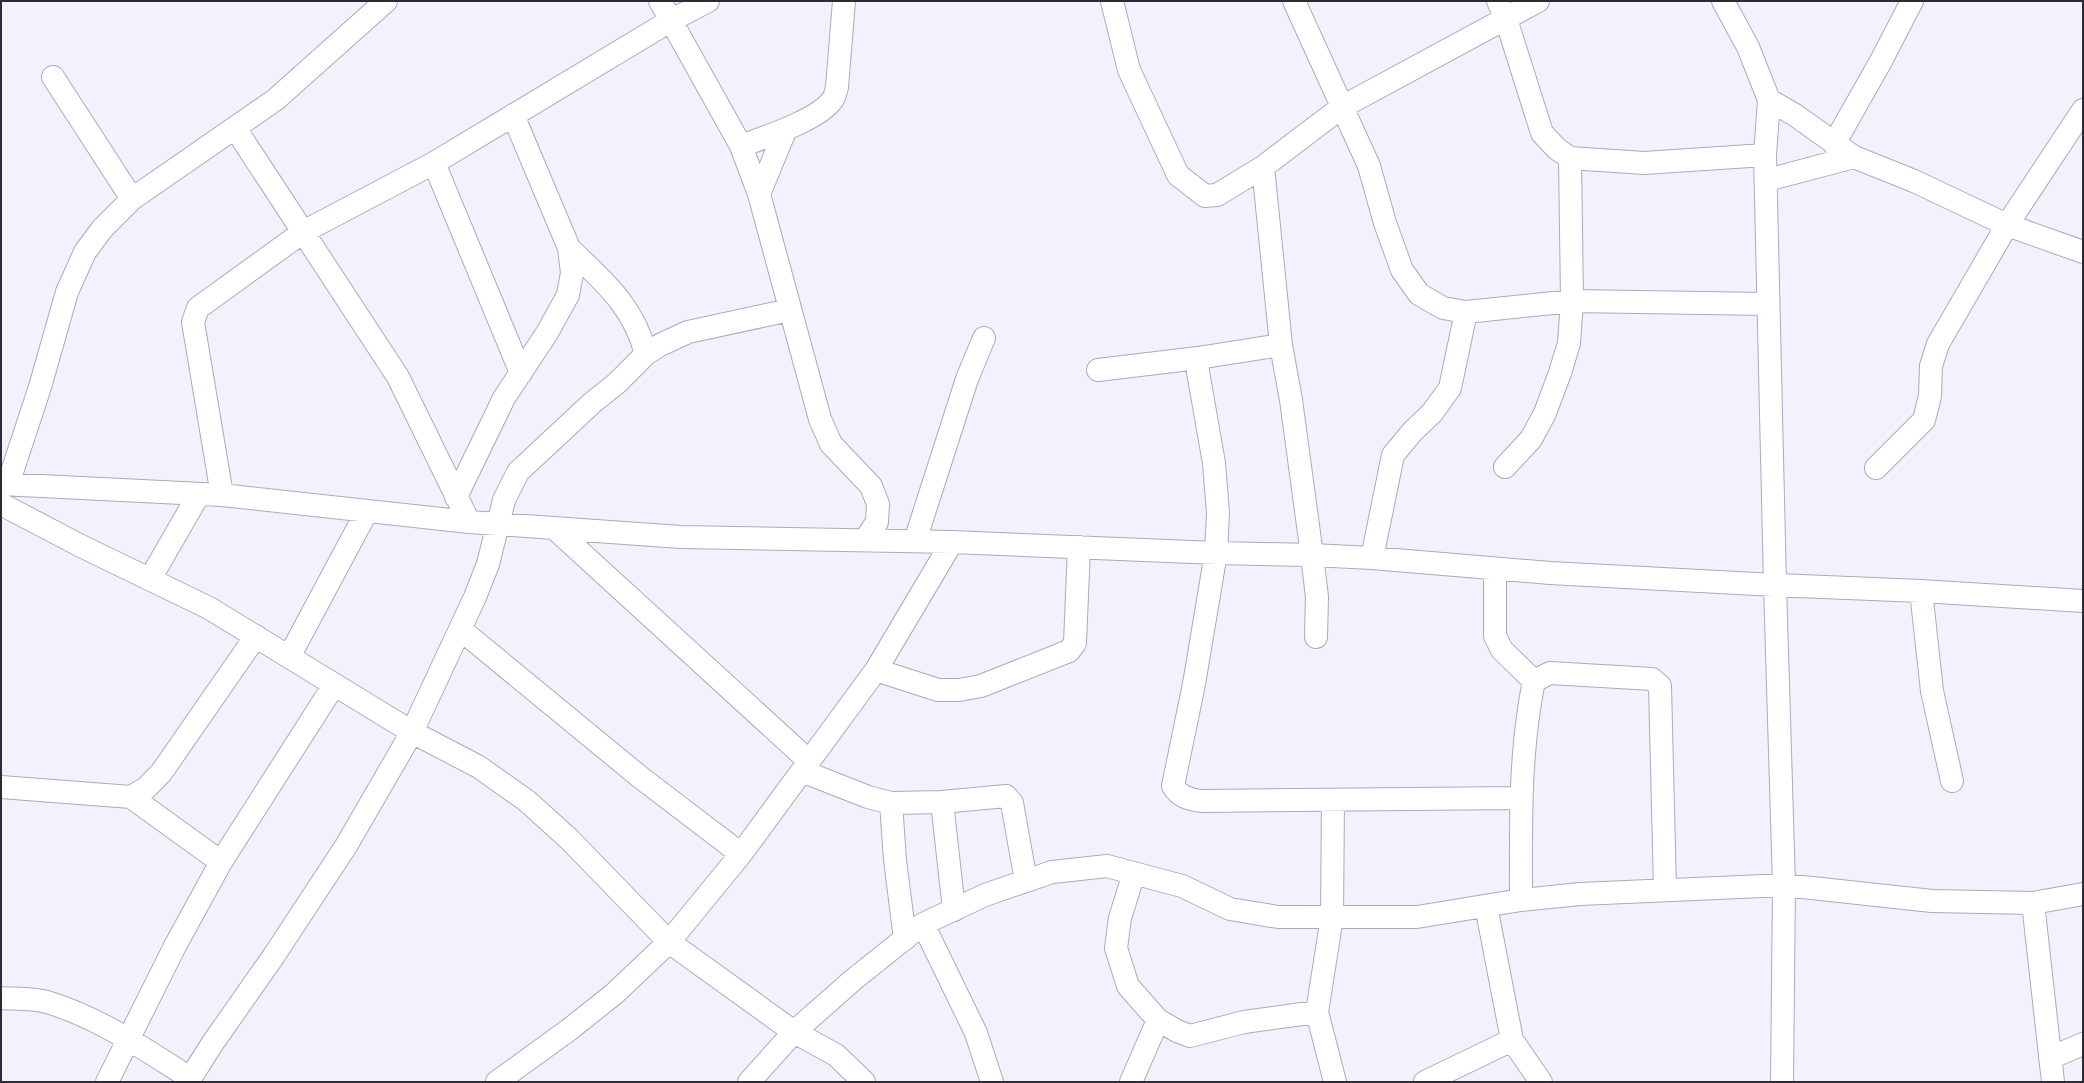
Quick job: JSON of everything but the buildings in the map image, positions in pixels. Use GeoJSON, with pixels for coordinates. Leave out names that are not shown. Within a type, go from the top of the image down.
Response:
{"type":"FeatureCollection","features":[{"type":"Feature","properties":{"kind":"street"},"geometry":{"type":"LineString","coordinates":[[386,1],[275,100],[132,199],[102,229],[85,252],[74,273],[67,292],[40,387],[4,484],[222,495],[469,522],[681,537],[952,542],[1216,553],[1312,555],[1372,558],[1495,569],[1775,586],[1921,591],[2083,601]]}},
{"type":"Feature","properties":{"kind":"street"},"geometry":{"type":"LineString","coordinates":[[660,1],[741,146],[759,194],[820,419],[830,444],[872,486],[878,504],[877,522],[865,540]]}},
{"type":"Feature","properties":{"kind":"street"},"geometry":{"type":"LineString","coordinates":[[222,495],[193,322],[198,308],[303,232],[434,163],[670,21],[708,1]]}},
{"type":"Feature","properties":{"kind":"street"},"geometry":{"type":"LineString","coordinates":[[741,146],[786,129],[821,111],[834,99],[837,87],[844,1]]}},
{"type":"Feature","properties":{"kind":"street"},"geometry":{"type":"LineString","coordinates":[[1112,1],[1130,70],[1178,175],[1205,196],[1217,195],[1263,167],[1342,106],[1502,10],[1538,1]]}},
{"type":"Feature","properties":{"kind":"street"},"geometry":{"type":"LineString","coordinates":[[1294,1],[1368,166],[1385,223],[1402,270],[1419,294],[1443,308],[1466,312],[1572,301],[1768,304]]}},
{"type":"Feature","properties":{"kind":"street"},"geometry":{"type":"LineString","coordinates":[[1724,1],[1748,47],[1769,100],[1765,155],[1767,180],[1768,304],[1784,885],[1782,1082]]}},
{"type":"Feature","properties":{"kind":"street"},"geometry":{"type":"LineString","coordinates":[[1834,144],[1881,61],[1912,1]]}},
{"type":"Feature","properties":{"kind":"street"},"geometry":{"type":"LineString","coordinates":[[1502,10],[1542,133],[1557,149],[1570,158],[1644,163],[1765,155]]}},
{"type":"Feature","properties":{"kind":"street"},"geometry":{"type":"LineString","coordinates":[[53,78],[132,199]]}},
{"type":"Feature","properties":{"kind":"street"},"geometry":{"type":"LineString","coordinates":[[1769,100],[1795,115],[1854,157],[1914,182],[2007,225],[2083,252]]}},
{"type":"Feature","properties":{"kind":"street"},"geometry":{"type":"LineString","coordinates":[[1876,468],[1924,420],[1930,396],[1931,366],[1938,344],[2007,225],[2083,110]]}},
{"type":"Feature","properties":{"kind":"street"},"geometry":{"type":"LineString","coordinates":[[456,497],[500,405],[547,333],[568,295],[572,273],[570,248],[513,115]]}},
{"type":"Feature","properties":{"kind":"street"},"geometry":{"type":"LineString","coordinates":[[235,128],[398,377],[469,522]]}},
{"type":"Feature","properties":{"kind":"street"},"geometry":{"type":"LineString","coordinates":[[759,194],[786,129]]}},
{"type":"Feature","properties":{"kind":"street"},"geometry":{"type":"LineString","coordinates":[[1767,180],[1854,157]]}},
{"type":"Feature","properties":{"kind":"street"},"geometry":{"type":"LineString","coordinates":[[1505,467],[1531,439],[1545,413],[1560,373],[1569,343],[1572,301],[1570,158]]}},
{"type":"Feature","properties":{"kind":"street"},"geometry":{"type":"LineString","coordinates":[[434,163],[521,373]]}},
{"type":"Feature","properties":{"kind":"street"},"geometry":{"type":"LineString","coordinates":[[1263,167],[1281,345],[1291,400],[1317,597],[1316,636]]}},
{"type":"Feature","properties":{"kind":"street"},"geometry":{"type":"LineString","coordinates":[[570,248],[620,299],[632,316],[642,336],[646,354]]}},
{"type":"Feature","properties":{"kind":"street"},"geometry":{"type":"LineString","coordinates":[[1,998],[45,1002],[91,1019],[128,1038],[189,1080],[212,1044],[274,957],[346,846],[412,732],[460,629],[488,564],[504,500],[518,472],[592,403],[617,383],[646,354],[688,332],[790,310]]}},
{"type":"Feature","properties":{"kind":"street"},"geometry":{"type":"LineString","coordinates":[[1372,558],[1393,455],[1413,431],[1432,413],[1450,388],[1466,312]]}},
{"type":"Feature","properties":{"kind":"street"},"geometry":{"type":"LineString","coordinates":[[915,541],[967,379],[984,338]]}},
{"type":"Feature","properties":{"kind":"street"},"geometry":{"type":"LineString","coordinates":[[1098,370],[1198,358],[1281,345]]}},
{"type":"Feature","properties":{"kind":"street"},"geometry":{"type":"LineString","coordinates":[[1198,358],[1198,372],[1214,462],[1218,513],[1216,553],[1195,677],[1173,786],[1177,793],[1187,799],[1201,801],[1245,799],[1333,800],[1521,798]]}},
{"type":"Feature","properties":{"kind":"street"},"geometry":{"type":"LineString","coordinates":[[150,579],[200,494]]}},
{"type":"Feature","properties":{"kind":"street"},"geometry":{"type":"LineString","coordinates":[[1,504],[209,608],[412,732],[479,768],[527,801],[569,838],[669,942],[794,1032],[836,1055],[864,1082]]}},
{"type":"Feature","properties":{"kind":"street"},"geometry":{"type":"LineString","coordinates":[[289,657],[367,511]]}},
{"type":"Feature","properties":{"kind":"street"},"geometry":{"type":"LineString","coordinates":[[554,528],[805,766],[868,797],[891,803],[942,802],[1006,796],[1010,799],[1026,881]]}},
{"type":"Feature","properties":{"kind":"street"},"geometry":{"type":"LineString","coordinates":[[497,1082],[570,1029],[609,998],[669,942],[741,854],[876,670],[952,542]]}},
{"type":"Feature","properties":{"kind":"street"},"geometry":{"type":"LineString","coordinates":[[876,670],[938,690],[959,690],[980,686],[1069,651],[1075,643],[1079,547]]}},
{"type":"Feature","properties":{"kind":"street"},"geometry":{"type":"LineString","coordinates":[[1495,569],[1495,636],[1502,650],[1534,681]]}},
{"type":"Feature","properties":{"kind":"street"},"geometry":{"type":"LineString","coordinates":[[1921,591],[1932,691],[1952,781]]}},
{"type":"Feature","properties":{"kind":"street"},"geometry":{"type":"LineString","coordinates":[[460,629],[640,777],[741,854]]}},
{"type":"Feature","properties":{"kind":"street"},"geometry":{"type":"LineString","coordinates":[[131,797],[146,788],[161,773],[256,636]]}},
{"type":"Feature","properties":{"kind":"street"},"geometry":{"type":"LineString","coordinates":[[1534,681],[1550,674],[1652,679],[1660,686],[1665,889]]}},
{"type":"Feature","properties":{"kind":"street"},"geometry":{"type":"LineString","coordinates":[[1521,900],[1521,798],[1530,701],[1534,681]]}},
{"type":"Feature","properties":{"kind":"street"},"geometry":{"type":"LineString","coordinates":[[107,1082],[128,1038],[221,862],[334,685]]}},
{"type":"Feature","properties":{"kind":"street"},"geometry":{"type":"LineString","coordinates":[[1,787],[131,797],[221,862]]}},
{"type":"Feature","properties":{"kind":"street"},"geometry":{"type":"LineString","coordinates":[[1333,800],[1332,917],[1320,981],[1317,1012],[1335,1082]]}},
{"type":"Feature","properties":{"kind":"street"},"geometry":{"type":"LineString","coordinates":[[942,802],[954,910]]}},
{"type":"Feature","properties":{"kind":"street"},"geometry":{"type":"LineString","coordinates":[[891,803],[895,860],[906,939]]}},
{"type":"Feature","properties":{"kind":"street"},"geometry":{"type":"LineString","coordinates":[[749,1082],[794,1032],[853,980],[923,924],[985,895],[1052,872],[1107,866],[1182,886],[1230,909],[1278,917],[1417,917],[1521,900],[1580,894],[1665,889],[1784,885],[1932,901],[2033,903],[2083,894]]}},
{"type":"Feature","properties":{"kind":"street"},"geometry":{"type":"LineString","coordinates":[[1134,873],[1120,918],[1116,948],[1128,986],[1158,1020],[1177,1031],[1190,1036],[1244,1022],[1317,1012]]}},
{"type":"Feature","properties":{"kind":"street"},"geometry":{"type":"LineString","coordinates":[[2033,903],[2053,1082]]}},
{"type":"Feature","properties":{"kind":"street"},"geometry":{"type":"LineString","coordinates":[[1486,906],[1512,1040],[1542,1082]]}},
{"type":"Feature","properties":{"kind":"street"},"geometry":{"type":"LineString","coordinates":[[923,924],[976,1034],[992,1082]]}},
{"type":"Feature","properties":{"kind":"street"},"geometry":{"type":"LineString","coordinates":[[1131,1082],[1158,1020]]}},
{"type":"Feature","properties":{"kind":"street"},"geometry":{"type":"LineString","coordinates":[[1425,1082],[1512,1040]]}},
{"type":"Feature","properties":{"kind":"street"},"geometry":{"type":"LineString","coordinates":[[2050,1058],[2083,1044]]}}]}
